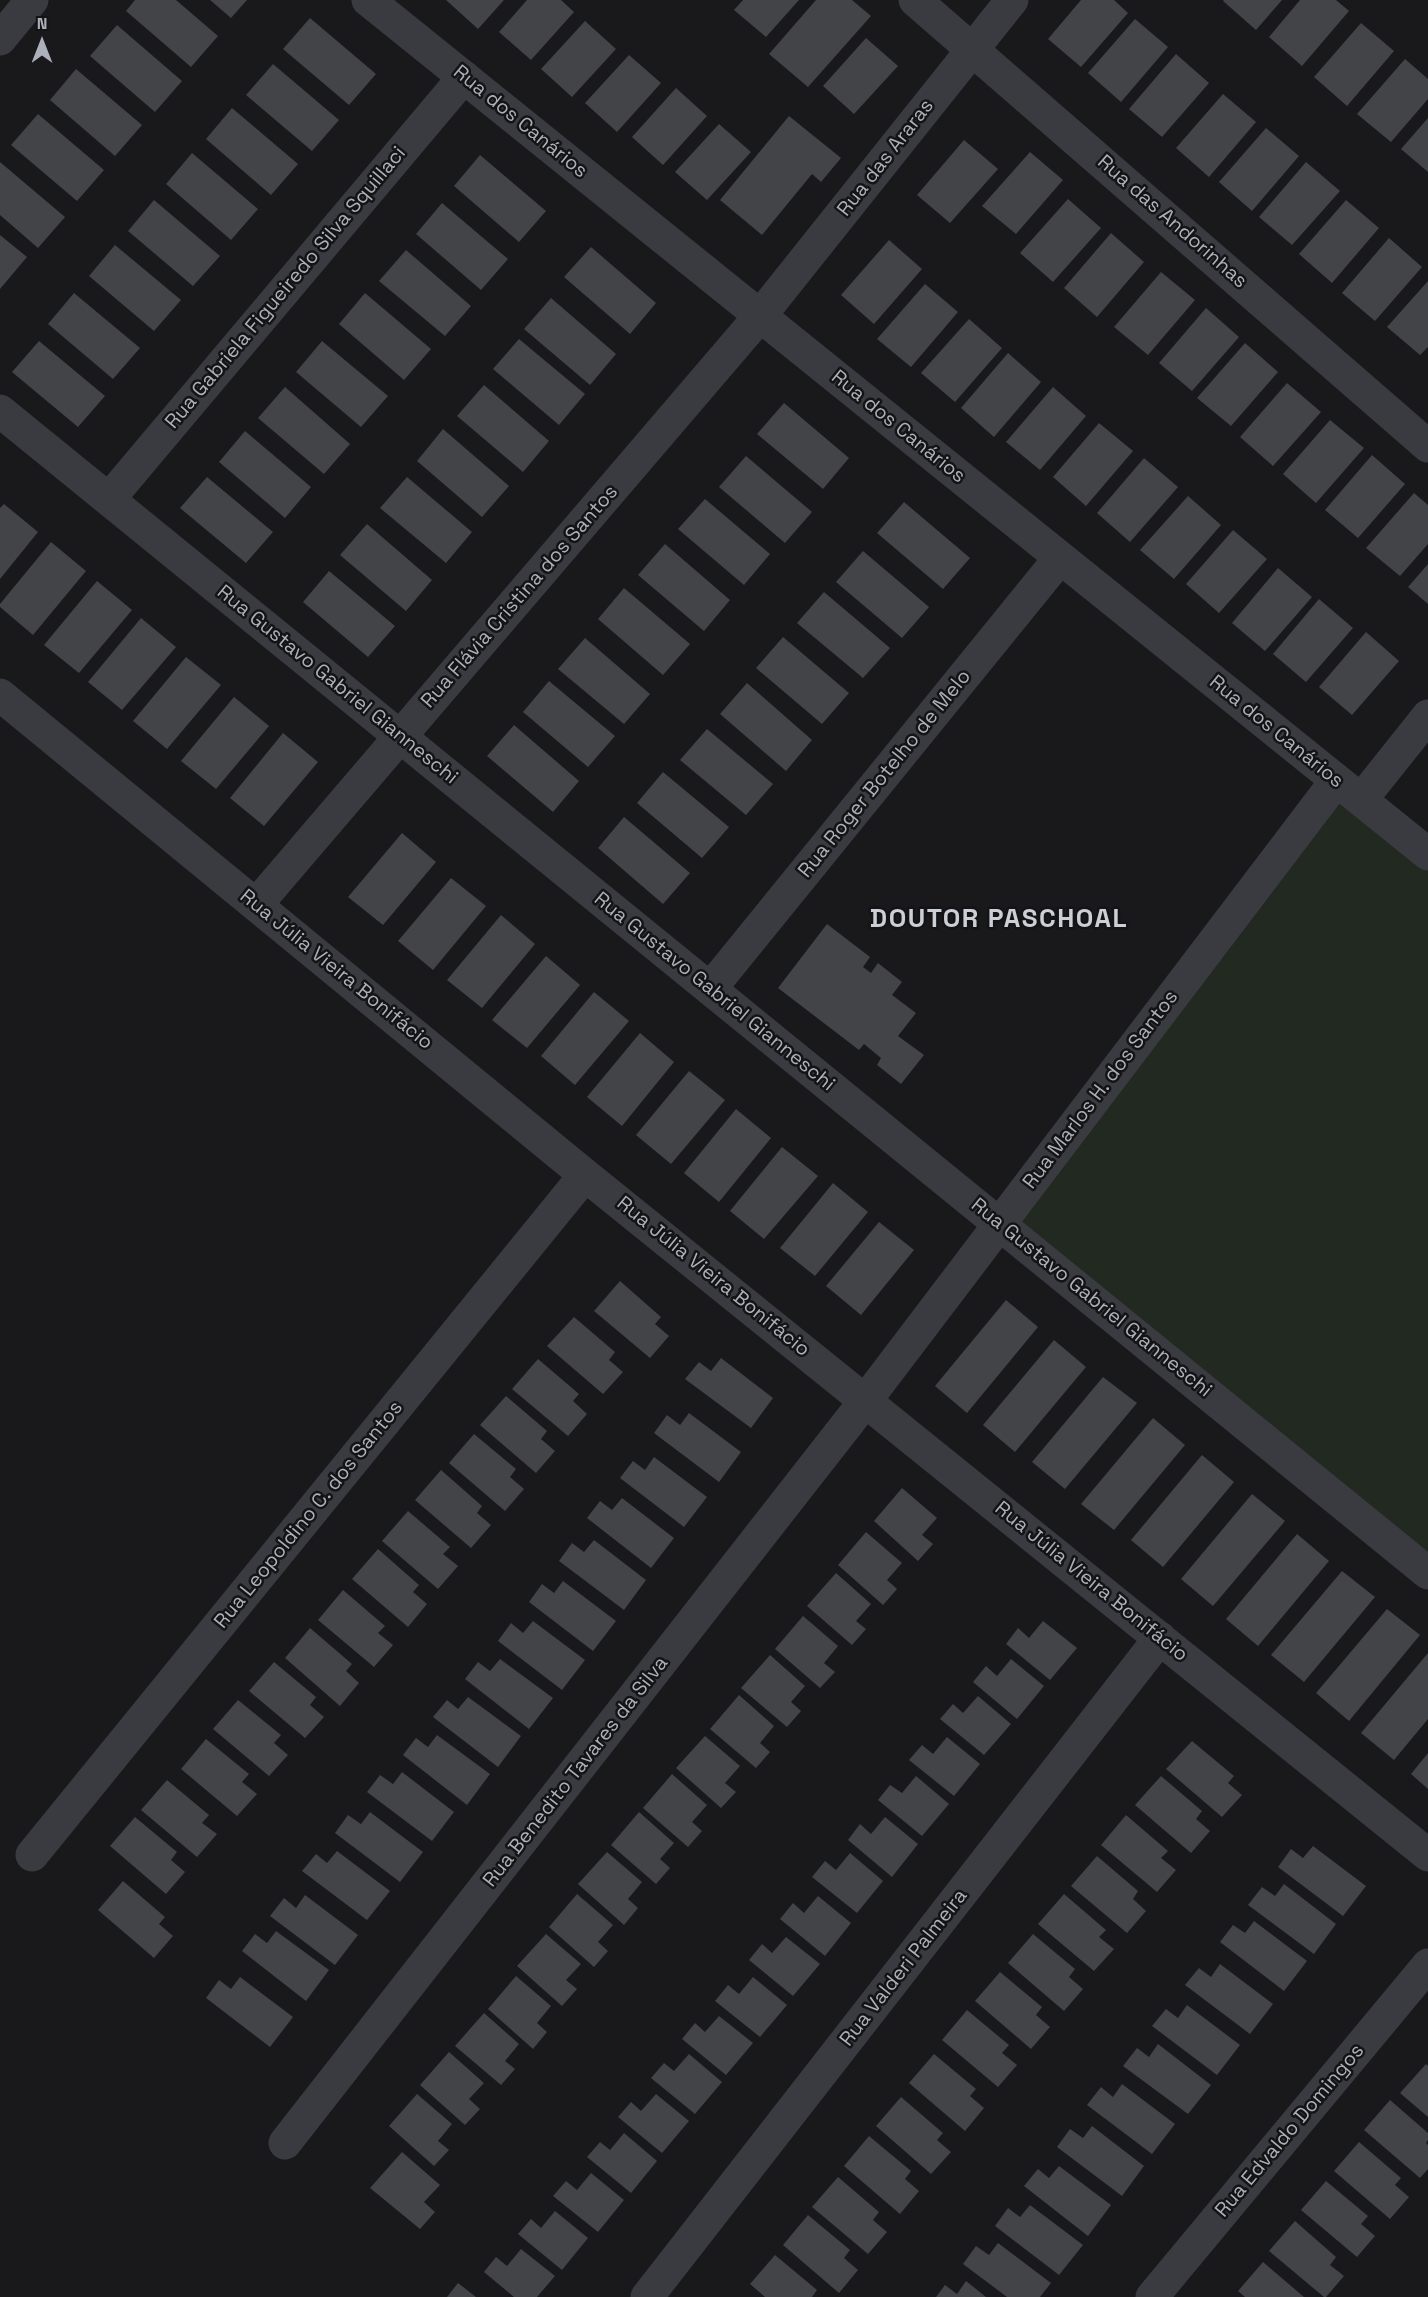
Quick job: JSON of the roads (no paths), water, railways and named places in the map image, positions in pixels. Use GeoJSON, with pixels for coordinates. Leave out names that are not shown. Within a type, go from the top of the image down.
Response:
{"type":"FeatureCollection","features":[{"type":"Feature","properties":{"kind":"street","name":"Rua dos Canários"},"geometry":{"type":"LineString","coordinates":[[368,0],[1428,854]]}},
{"type":"Feature","properties":{"kind":"street","name":"Rua das Andorinhas"},"geometry":{"type":"LineString","coordinates":[[915,0],[1428,446]]}},
{"type":"Feature","properties":{"kind":"street","name":"Rua das Araras"},"geometry":{"type":"LineString","coordinates":[[760,316],[1012,0]]}},
{"type":"Feature","properties":{"kind":"street"},"geometry":{"type":"LineString","coordinates":[[0,39],[26,2]]}},
{"type":"Feature","properties":{"kind":"street","name":"Rua Gabriela Figueiredo Silva Squillaci"},"geometry":{"type":"LineString","coordinates":[[109,499],[464,77]]}},
{"type":"Feature","properties":{"kind":"street","name":"Rua Flávia Cristina dos Santos"},"geometry":{"type":"LineString","coordinates":[[256,905],[760,316]]}},
{"type":"Feature","properties":{"kind":"street","name":"Rua Gustavo Gabriel Gianneschi"},"geometry":{"type":"LineString","coordinates":[[0,411],[1428,1573]]}},
{"type":"Feature","properties":{"kind":"street","name":"Rua Roger Botelho de Melo"},"geometry":{"type":"LineString","coordinates":[[710,989],[1060,558]]}},
{"type":"Feature","properties":{"kind":"street","name":"Rua Júlia Vieira Bonifácio"},"geometry":{"type":"LineString","coordinates":[[0,695],[585,1175],[1428,1855]]}},
{"type":"Feature","properties":{"kind":"street","name":"Rua Marlos H. dos Santos"},"geometry":{"type":"LineString","coordinates":[[866,1400],[1000,1224],[1349,791],[1428,717]]}},
{"type":"Feature","properties":{"kind":"street","name":"Rua Leopoldino C. dos Santos"},"geometry":{"type":"LineString","coordinates":[[32,1856],[585,1175]]}},
{"type":"Feature","properties":{"kind":"street","name":"Rua Benedito Tavares da Silva"},"geometry":{"type":"LineString","coordinates":[[285,2143],[866,1400]]}},
{"type":"Feature","properties":{"kind":"street","name":"Rua Valderi Palmeira"},"geometry":{"type":"LineString","coordinates":[[647,2297],[1160,1638]]}},
{"type":"Feature","properties":{"kind":"street","name":"Rua Edvaldo Domingos"},"geometry":{"type":"LineString","coordinates":[[1152,2297],[1428,1965]]}},
{"type":"Feature","properties":{"kind":"district","name":"DOUTOR PASCHOAL"},"geometry":{"type":"Point","coordinates":[999,920]}}]}
